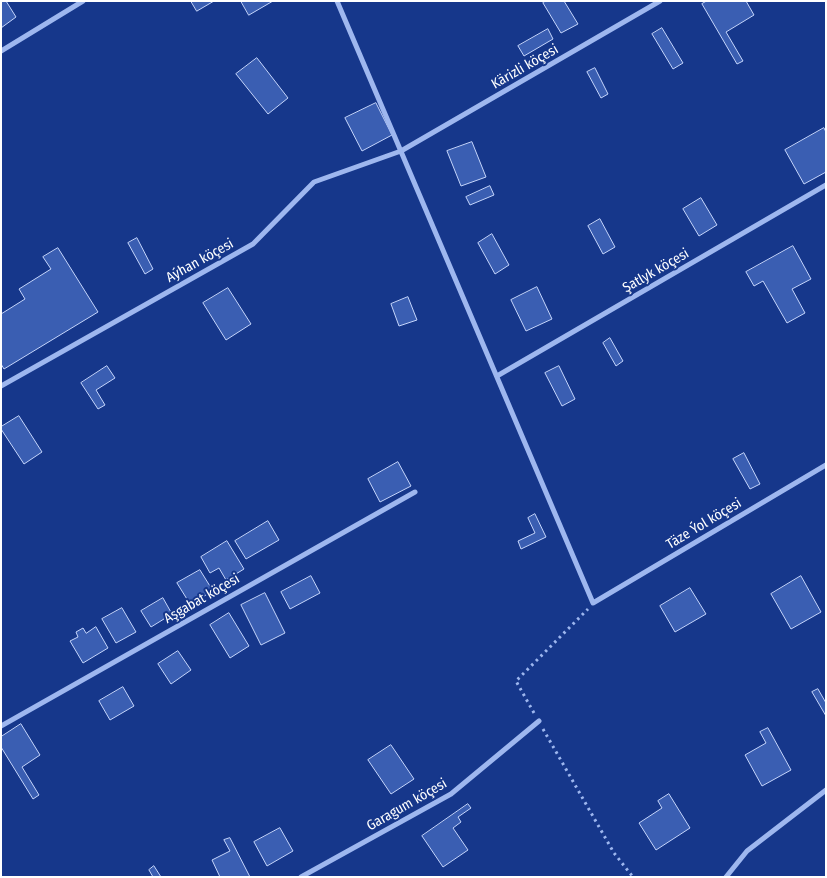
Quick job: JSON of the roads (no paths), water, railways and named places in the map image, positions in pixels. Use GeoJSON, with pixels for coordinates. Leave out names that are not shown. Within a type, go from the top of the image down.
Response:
{"type":"FeatureCollection","features":[{"type":"Feature","properties":{"kind":"street"},"geometry":{"type":"LineString","coordinates":[[1,51],[83,1]]}},
{"type":"Feature","properties":{"kind":"street"},"geometry":{"type":"LineString","coordinates":[[337,1],[497,376]]}},
{"type":"Feature","properties":{"kind":"street","name":"Kärizli köçesi"},"geometry":{"type":"LineString","coordinates":[[401,151],[660,1]]}},
{"type":"Feature","properties":{"kind":"street","name":"Aýhan köçesi"},"geometry":{"type":"LineString","coordinates":[[1,386],[253,244],[314,182],[401,151]]}},
{"type":"Feature","properties":{"kind":"street","name":"Şatlyk köçesi"},"geometry":{"type":"LineString","coordinates":[[497,376],[826,186]]}},
{"type":"Feature","properties":{"kind":"street","name":"Täze Ýol köçesi"},"geometry":{"type":"LineString","coordinates":[[497,376],[593,603],[826,464]]}},
{"type":"Feature","properties":{"kind":"street","name":"Aşgabat köçesi"},"geometry":{"type":"LineString","coordinates":[[1,726],[415,492]]}},
{"type":"Feature","properties":{"kind":"street","name":"Garagum köçesi"},"geometry":{"type":"LineString","coordinates":[[301,877],[451,794],[539,721]]}},
{"type":"Feature","properties":{"kind":"street"},"geometry":{"type":"LineString","coordinates":[[726,877],[747,851],[826,790]]}}]}
